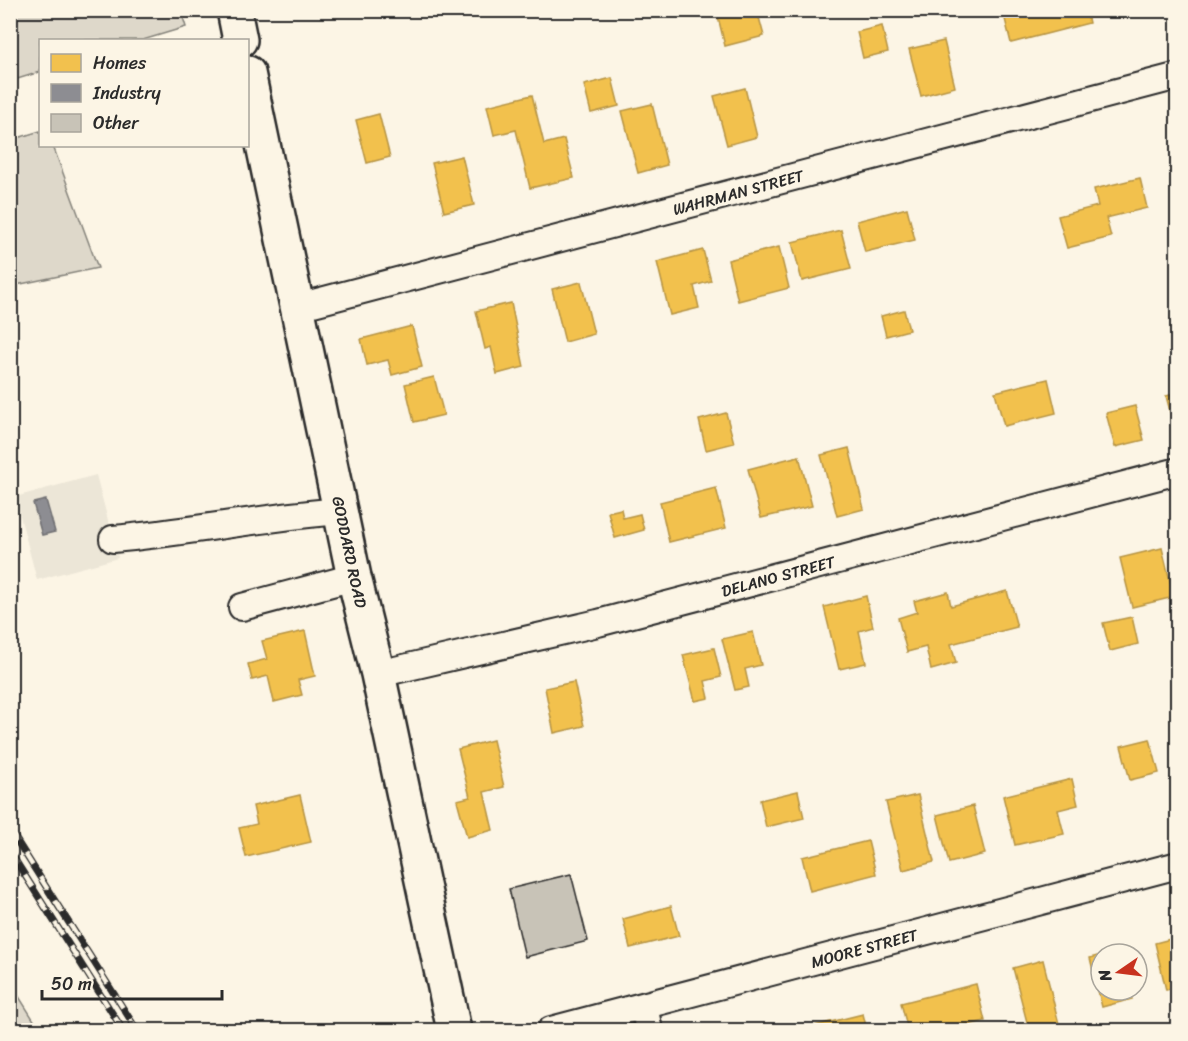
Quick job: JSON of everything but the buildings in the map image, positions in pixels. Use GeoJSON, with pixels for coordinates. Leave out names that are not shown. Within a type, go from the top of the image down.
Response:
{"type":"FeatureCollection","features":[{"type":"Feature","properties":{"kind":"main road"},"geometry":{"type":"LineString","coordinates":[[234,10],[240,39]]}},
{"type":"Feature","properties":{"kind":"main road","name":"GODDARD ROAD"},"geometry":{"type":"LineString","coordinates":[[249,78],[354,577],[378,674],[454,1030]]}},
{"type":"Feature","properties":{"kind":"street","name":"WAHRMAN STREET"},"geometry":{"type":"LineString","coordinates":[[298,307],[1178,76]]}},
{"type":"Feature","properties":{"kind":"street","name":"DELANO STREET"},"geometry":{"type":"LineString","coordinates":[[378,674],[598,623],[1178,471]]}},
{"type":"Feature","properties":{"kind":"street"},"geometry":{"type":"LineString","coordinates":[[113,539],[179,533],[231,523],[340,511]]}},
{"type":"Feature","properties":{"kind":"street"},"geometry":{"type":"LineString","coordinates":[[242,607],[354,577]]}},
{"type":"Feature","properties":{"kind":"street","name":"MOORE STREET"},"geometry":{"type":"LineString","coordinates":[[551,1030],[646,1018],[1178,865]]}},
{"type":"Feature","properties":{"kind":"shaded area"},"geometry":{"type":"Polygon","coordinates":[[[11,10],[181,11],[186,27],[146,39],[39,39],[39,72],[11,81],[11,10]]]}},
{"type":"Feature","properties":{"kind":"shaded area"},"geometry":{"type":"Polygon","coordinates":[[[39,131],[39,147],[53,147],[98,268],[11,286],[11,140],[39,131]]]}},
{"type":"Feature","properties":{"kind":"shaded area"},"geometry":{"type":"Polygon","coordinates":[[[96,475],[118,558],[37,580],[15,497],[96,475]]]}},
{"type":"Feature","properties":{"kind":"shaded area"},"geometry":{"type":"Polygon","coordinates":[[[11,984],[40,1030],[11,1030],[11,984]]]}},
{"type":"Feature","properties":{"kind":"railway"},"geometry":{"type":"LineString","coordinates":[[10,830],[137,1030]]}},
{"type":"Feature","properties":{"kind":"railway"},"geometry":{"type":"LineString","coordinates":[[10,852],[123,1030]]}}]}
